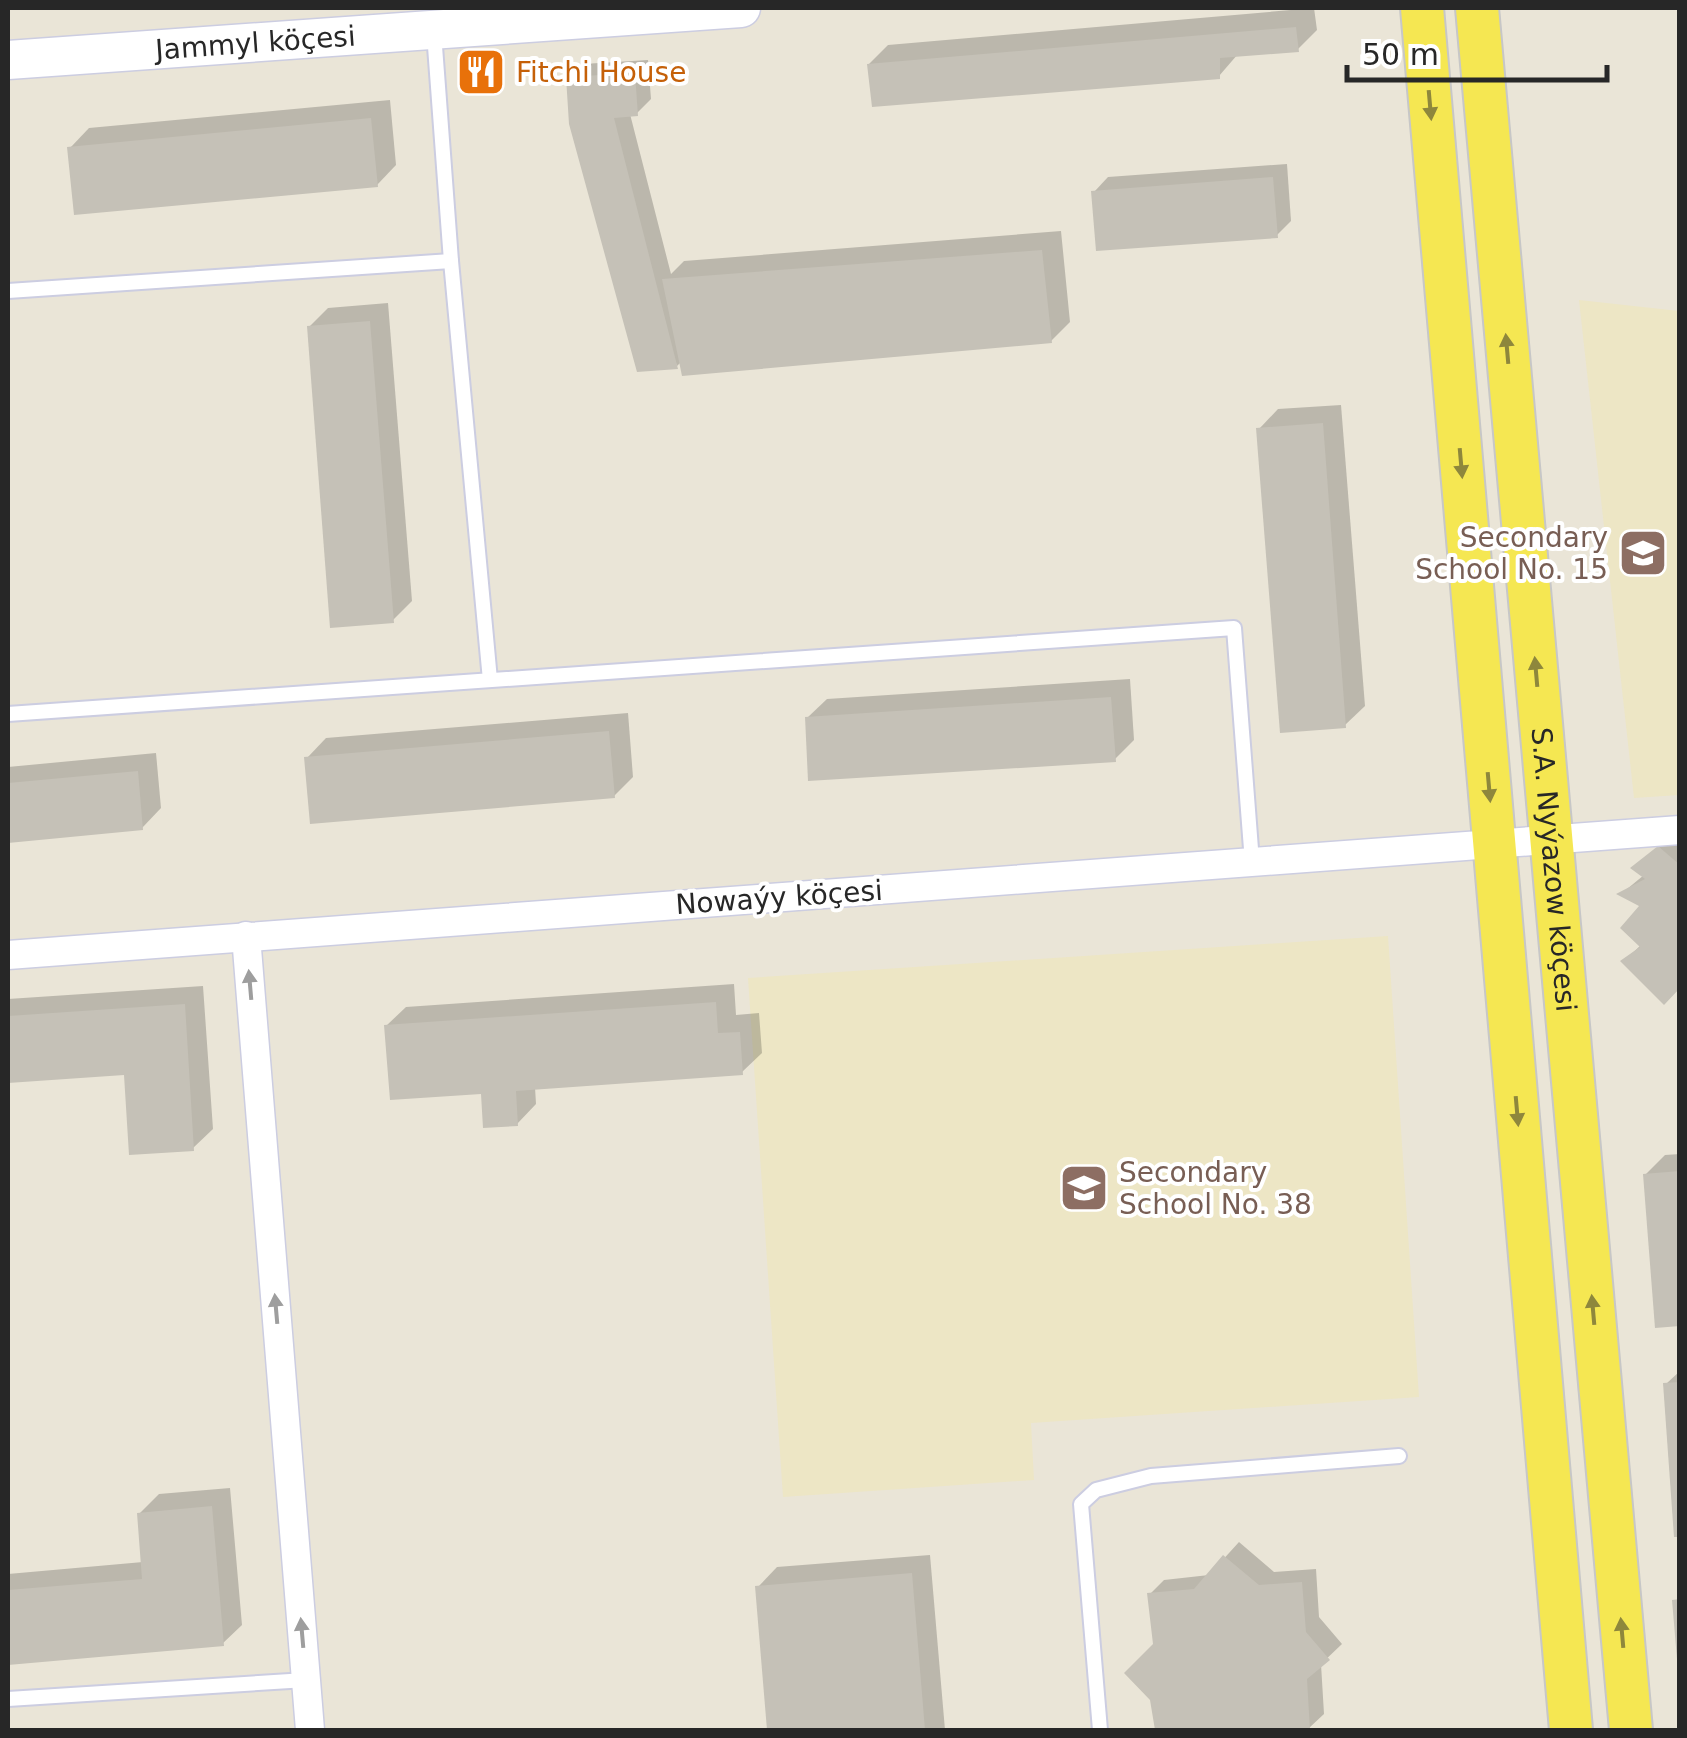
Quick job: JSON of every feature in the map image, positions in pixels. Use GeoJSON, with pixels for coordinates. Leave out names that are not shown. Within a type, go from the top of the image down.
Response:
{"type":"FeatureCollection","features":[{"type":"Feature","properties":{"kind":"main road","name":"S.A. Nyýazow köçesi"},"geometry":{"type":"LineString","coordinates":[[1422,8],[1571,1730]]}},
{"type":"Feature","properties":{"kind":"main road","name":"S.A. Nyýazow köçesi"},"geometry":{"type":"LineString","coordinates":[[1476,8],[1631,1730]]}},
{"type":"Feature","properties":{"kind":"street","name":"Jammyl köçesi"},"geometry":{"type":"LineString","coordinates":[[8,60],[741,8]]}},
{"type":"Feature","properties":{"kind":"street","name":"Nowaýy köçesi"},"geometry":{"type":"LineString","coordinates":[[8,955],[1680,830]]}},
{"type":"Feature","properties":{"kind":"street"},"geometry":{"type":"LineString","coordinates":[[246,936],[310,1730]]}},
{"type":"Feature","properties":{"kind":"lane"},"geometry":{"type":"LineString","coordinates":[[434,30],[490,680]]}},
{"type":"Feature","properties":{"kind":"lane"},"geometry":{"type":"LineString","coordinates":[[8,292],[451,261]]}},
{"type":"Feature","properties":{"kind":"lane"},"geometry":{"type":"LineString","coordinates":[[8,714],[1234,628],[1252,862]]}},
{"type":"Feature","properties":{"kind":"lane"},"geometry":{"type":"LineString","coordinates":[[1100,1730],[1081,1504],[1096,1490],[1151,1476],[1400,1456]]}},
{"type":"Feature","properties":{"kind":"lane"},"geometry":{"type":"LineString","coordinates":[[8,1699],[306,1680]]}},
{"type":"Feature","properties":{"kind":"shaded area","name":"Secondary School No. 15"},"geometry":{"type":"Polygon","coordinates":[[[1579,300],[1679,311],[1679,795],[1634,798],[1579,300]]]}},
{"type":"Feature","properties":{"kind":"shaded area","name":"Secondary School No. 38"},"geometry":{"type":"Polygon","coordinates":[[[1388,936],[1419,1397],[1031,1423],[1034,1480],[783,1497],[748,978],[1388,936]]]}},
{"type":"Feature","properties":{"kind":"building"},"geometry":{"type":"Polygon","coordinates":[[[1296,27],[1299,52],[1220,58],[1220,79],[872,107],[867,64],[1296,27]]]}},
{"type":"Feature","properties":{"kind":"building"},"geometry":{"type":"Polygon","coordinates":[[[635,73],[638,116],[614,118],[678,369],[637,372],[569,124],[566,77],[635,73]]]}},
{"type":"Feature","properties":{"kind":"building"},"geometry":{"type":"Polygon","coordinates":[[[371,118],[378,187],[74,215],[67,147],[371,118]]]}},
{"type":"Feature","properties":{"kind":"building"},"geometry":{"type":"Polygon","coordinates":[[[1273,177],[1278,238],[1096,251],[1091,191],[1273,177]]]}},
{"type":"Feature","properties":{"kind":"building"},"geometry":{"type":"Polygon","coordinates":[[[1042,250],[1052,343],[682,376],[662,279],[1042,250]]]}},
{"type":"Feature","properties":{"kind":"building"},"geometry":{"type":"Polygon","coordinates":[[[370,321],[394,623],[330,628],[307,326],[370,321]]]}},
{"type":"Feature","properties":{"kind":"building"},"geometry":{"type":"Polygon","coordinates":[[[1323,423],[1346,728],[1280,733],[1256,428],[1323,423]]]}},
{"type":"Feature","properties":{"kind":"building"},"geometry":{"type":"Polygon","coordinates":[[[1111,697],[1116,762],[808,781],[805,717],[1111,697]]]}},
{"type":"Feature","properties":{"kind":"building"},"geometry":{"type":"Polygon","coordinates":[[[609,731],[615,798],[310,824],[304,757],[609,731]]]}},
{"type":"Feature","properties":{"kind":"building"},"geometry":{"type":"Polygon","coordinates":[[[138,771],[143,830],[8,843],[8,783],[138,771]]]}},
{"type":"Feature","properties":{"kind":"building"},"geometry":{"type":"Polygon","coordinates":[[[1658,846],[1680,865],[1680,988],[1664,1005],[1620,961],[1640,947],[1620,928],[1639,906],[1616,894],[1645,879],[1630,868],[1658,846]]]}},
{"type":"Feature","properties":{"kind":"building"},"geometry":{"type":"Polygon","coordinates":[[[716,1002],[718,1033],[740,1032],[743,1075],[516,1091],[518,1126],[483,1128],[481,1094],[390,1100],[384,1025],[716,1002]]]}},
{"type":"Feature","properties":{"kind":"building"},"geometry":{"type":"Polygon","coordinates":[[[185,1004],[194,1151],[129,1155],[124,1075],[8,1083],[8,1016],[185,1004]]]}},
{"type":"Feature","properties":{"kind":"building"},"geometry":{"type":"Polygon","coordinates":[[[1680,1171],[1680,1326],[1655,1328],[1643,1174],[1680,1171]]]}},
{"type":"Feature","properties":{"kind":"building"},"geometry":{"type":"Polygon","coordinates":[[[1680,1382],[1680,1537],[1674,1537],[1663,1383],[1680,1382]]]}},
{"type":"Feature","properties":{"kind":"building"},"geometry":{"type":"Polygon","coordinates":[[[212,1506],[224,1646],[8,1665],[8,1590],[142,1579],[137,1513],[212,1506]]]}},
{"type":"Feature","properties":{"kind":"building"},"geometry":{"type":"Polygon","coordinates":[[[1223,1555],[1259,1585],[1302,1582],[1306,1632],[1330,1660],[1307,1679],[1310,1730],[1155,1730],[1150,1700],[1124,1673],[1153,1644],[1147,1593],[1194,1589],[1223,1555]]]}},
{"type":"Feature","properties":{"kind":"building"},"geometry":{"type":"Polygon","coordinates":[[[912,1573],[925,1730],[767,1730],[755,1586],[912,1573]]]}},
{"type":"Feature","properties":{"kind":"building"},"geometry":{"type":"Polygon","coordinates":[[[1680,1599],[1680,1659],[1677,1659],[1672,1600],[1680,1599]]]}},
{"type":"Feature","properties":{"kind":"place","name":"Fitchi House"},"geometry":{"type":"Point","coordinates":[481,72]}},
{"type":"Feature","properties":{"kind":"place","name":"Secondary School No. 15"},"geometry":{"type":"Point","coordinates":[1643,553]}},
{"type":"Feature","properties":{"kind":"place","name":"Secondary School No. 38"},"geometry":{"type":"Point","coordinates":[1084,1188]}}]}
